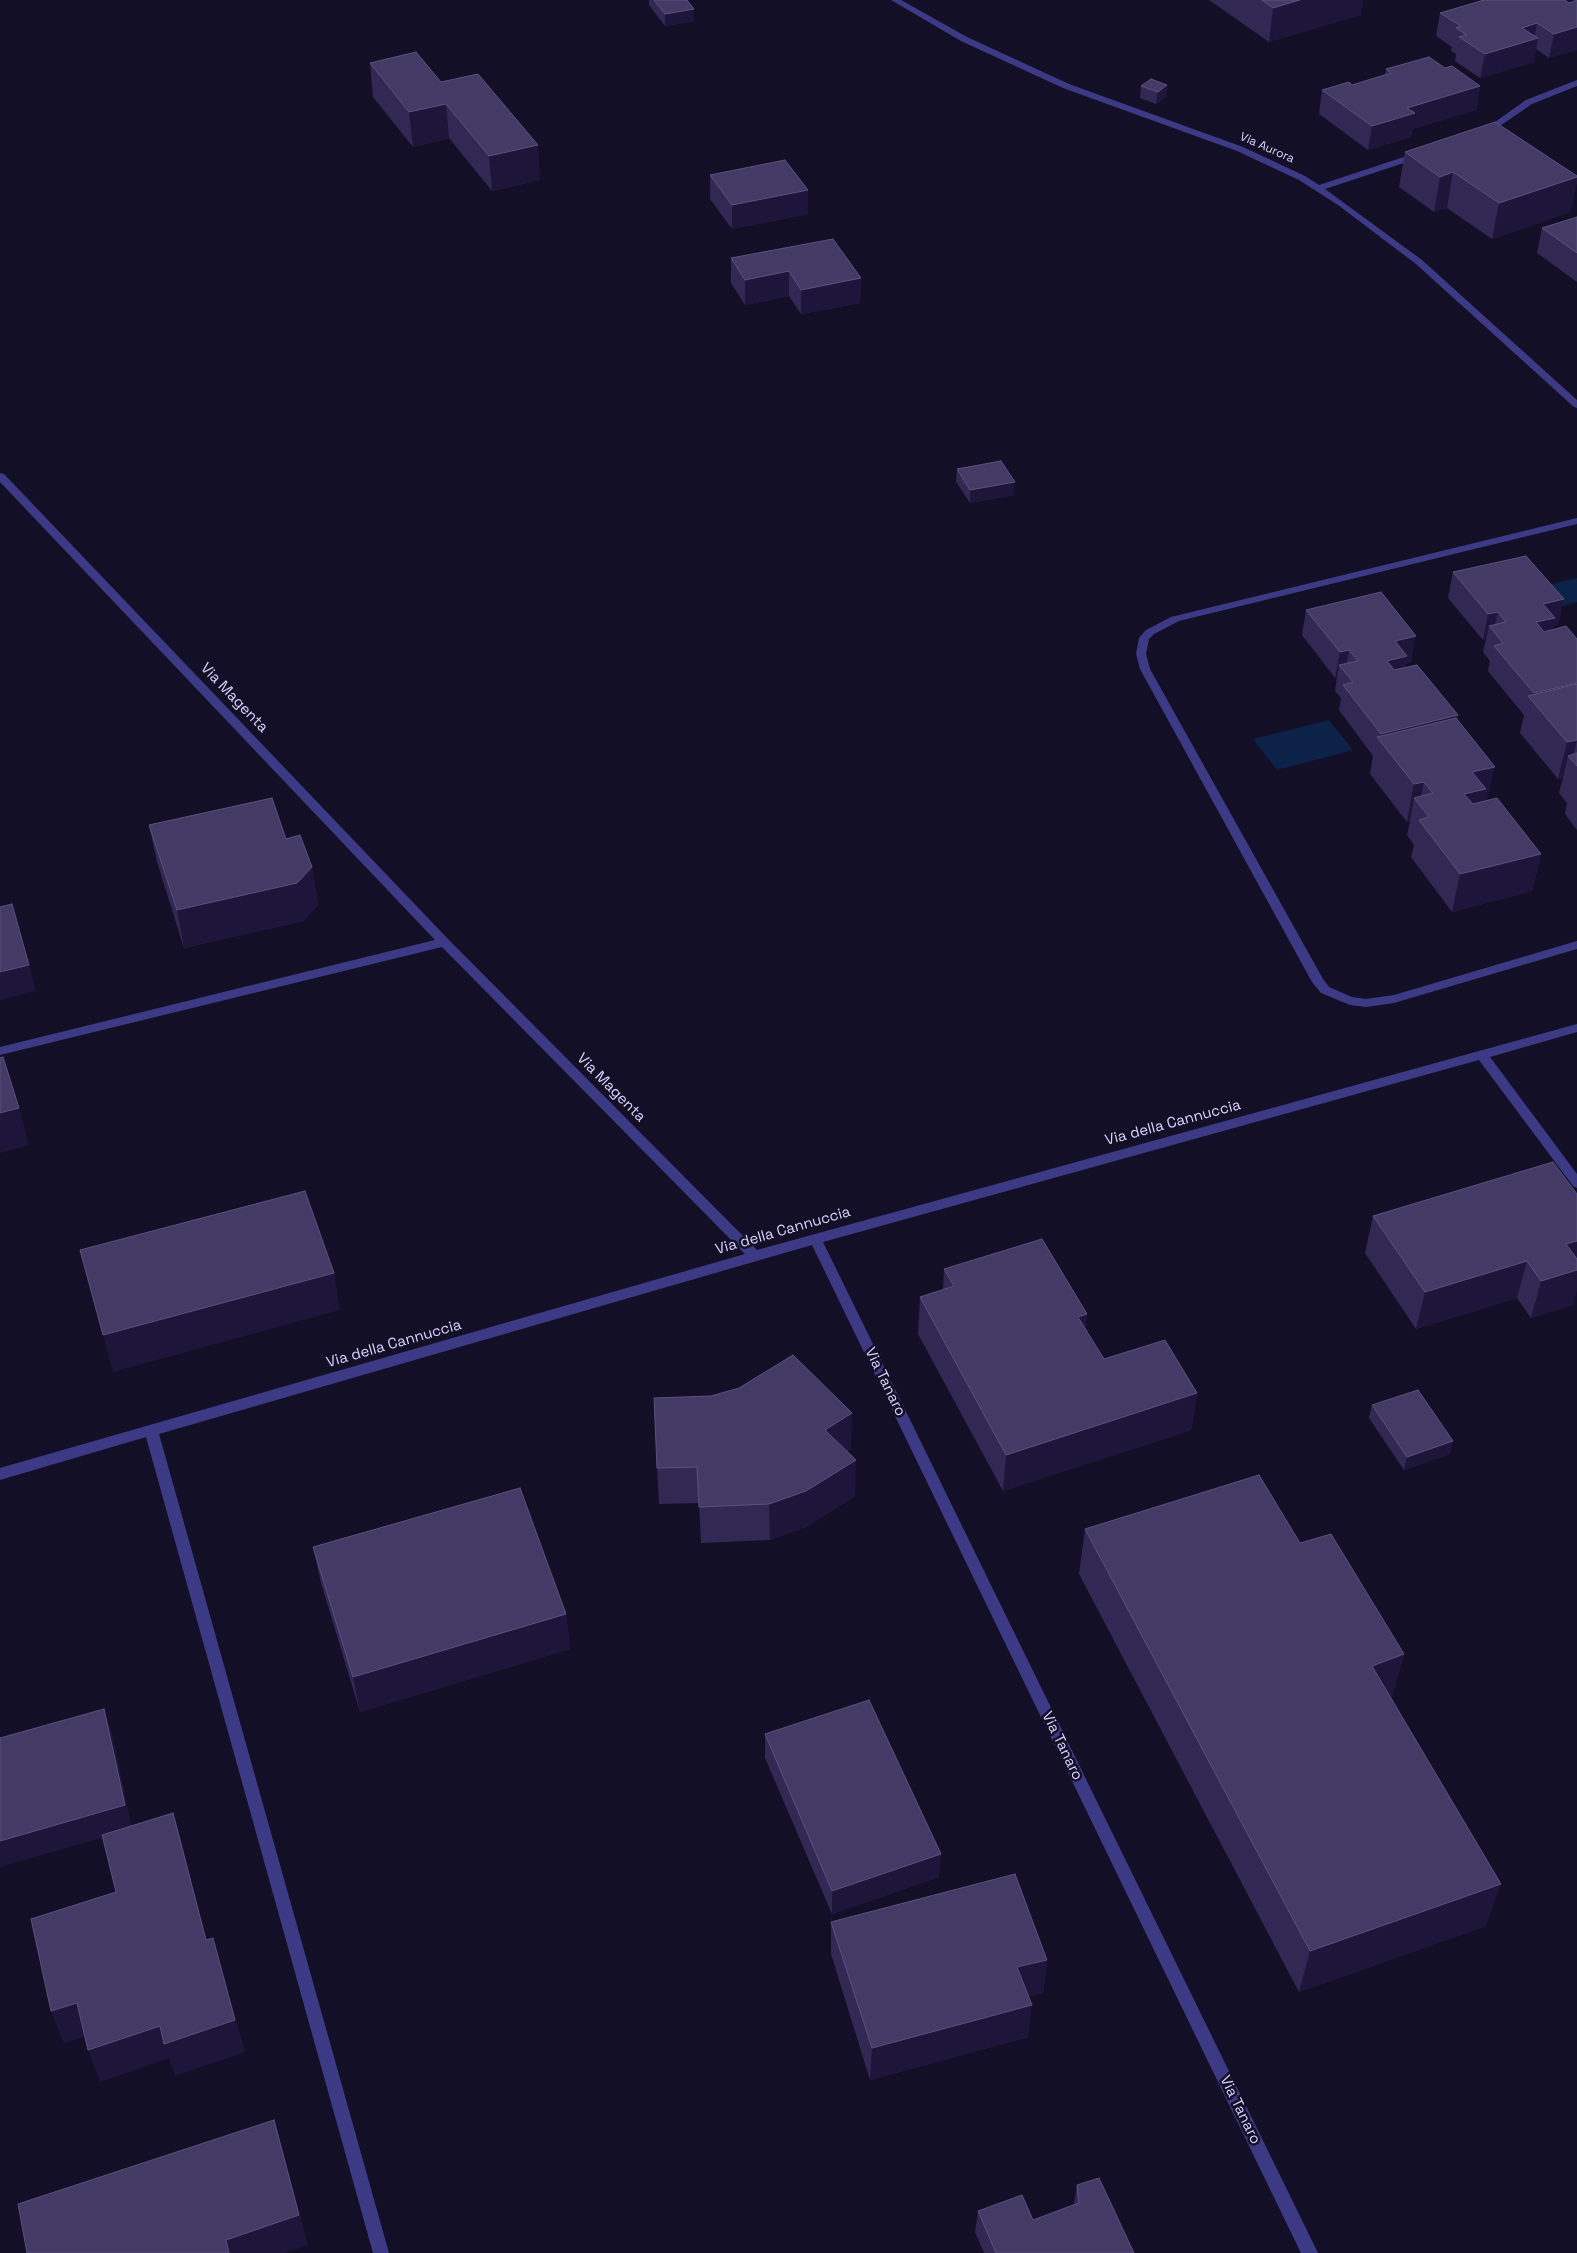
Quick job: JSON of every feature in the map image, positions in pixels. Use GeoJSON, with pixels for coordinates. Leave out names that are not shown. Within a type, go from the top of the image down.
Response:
{"type":"FeatureCollection","features":[{"type":"Feature","properties":{"kind":"street","name":"Via Aurora"},"geometry":{"type":"LineString","coordinates":[[895,0],[964,39],[1066,86],[1247,152],[1295,174],[1366,221],[1419,262],[1577,405]]}},
{"type":"Feature","properties":{"kind":"street"},"geometry":{"type":"LineString","coordinates":[[1474,137],[1490,130],[1517,108],[1534,99],[1577,83]]}},
{"type":"Feature","properties":{"kind":"street"},"geometry":{"type":"LineString","coordinates":[[1318,188],[1430,152]]}},
{"type":"Feature","properties":{"kind":"street","name":"Via Magenta"},"geometry":{"type":"LineString","coordinates":[[0,476],[444,942],[755,1256]]}},
{"type":"Feature","properties":{"kind":"street"},"geometry":{"type":"LineString","coordinates":[[1577,521],[1175,619],[1150,632],[1144,638],[1141,654],[1149,678],[1318,982],[1326,990],[1350,1001],[1366,1003],[1394,1000],[1577,945]]}},
{"type":"Feature","properties":{"kind":"street"},"geometry":{"type":"LineString","coordinates":[[0,1050],[444,942]]}},
{"type":"Feature","properties":{"kind":"street","name":"Via della Cannuccia"},"geometry":{"type":"LineString","coordinates":[[0,1474],[815,1239],[1577,1028]]}},
{"type":"Feature","properties":{"kind":"street"},"geometry":{"type":"LineString","coordinates":[[1481,1054],[1577,1183]]}},
{"type":"Feature","properties":{"kind":"street","name":"Via Tanaro"},"geometry":{"type":"LineString","coordinates":[[815,1239],[1310,2253]]}},
{"type":"Feature","properties":{"kind":"street"},"geometry":{"type":"LineString","coordinates":[[151,1431],[381,2253]]}},
{"type":"Feature","properties":{"kind":"water"},"geometry":{"type":"Polygon","coordinates":[[[1577,578],[1577,602],[1551,609],[1532,589],[1577,578]]]}},
{"type":"Feature","properties":{"kind":"water"},"geometry":{"type":"Polygon","coordinates":[[[1329,720],[1353,750],[1277,770],[1253,739],[1329,720]]]}},
{"type":"Feature","properties":{"kind":"building"},"geometry":{"type":"Polygon","coordinates":[[[654,0],[687,0],[694,9],[665,14],[654,0]]]}},
{"type":"Feature","properties":{"kind":"building"},"geometry":{"type":"Polygon","coordinates":[[[1262,0],[1300,0],[1273,8],[1262,0]]]}},
{"type":"Feature","properties":{"kind":"building"},"geometry":{"type":"Polygon","coordinates":[[[1484,0],[1565,0],[1569,3],[1577,0],[1577,27],[1554,34],[1537,23],[1522,28],[1538,38],[1485,54],[1459,37],[1467,35],[1456,28],[1461,26],[1440,13],[1484,0]]]}},
{"type":"Feature","properties":{"kind":"building"},"geometry":{"type":"Polygon","coordinates":[[[416,52],[441,82],[478,74],[538,145],[489,156],[446,104],[409,112],[370,63],[416,52]]]}},
{"type":"Feature","properties":{"kind":"building"},"geometry":{"type":"Polygon","coordinates":[[[1429,57],[1445,68],[1452,66],[1480,86],[1407,108],[1415,113],[1372,126],[1322,90],[1349,82],[1352,85],[1391,73],[1386,69],[1429,57]]]}},
{"type":"Feature","properties":{"kind":"building"},"geometry":{"type":"Polygon","coordinates":[[[1151,79],[1167,85],[1158,92],[1141,86],[1151,79]]]}},
{"type":"Feature","properties":{"kind":"building"},"geometry":{"type":"Polygon","coordinates":[[[1495,122],[1577,177],[1499,203],[1453,172],[1440,177],[1405,152],[1495,122]]]}},
{"type":"Feature","properties":{"kind":"building"},"geometry":{"type":"Polygon","coordinates":[[[785,160],[808,190],[732,205],[710,175],[785,160]]]}},
{"type":"Feature","properties":{"kind":"building"},"geometry":{"type":"Polygon","coordinates":[[[1577,217],[1577,253],[1542,228],[1577,217]]]}},
{"type":"Feature","properties":{"kind":"building"},"geometry":{"type":"Polygon","coordinates":[[[833,239],[861,278],[801,290],[789,271],[745,280],[731,258],[833,239]]]}},
{"type":"Feature","properties":{"kind":"building"},"geometry":{"type":"Polygon","coordinates":[[[1001,461],[1015,482],[970,490],[957,469],[1001,461]]]}},
{"type":"Feature","properties":{"kind":"building"},"geometry":{"type":"Polygon","coordinates":[[[1526,556],[1564,599],[1543,604],[1555,618],[1536,622],[1544,632],[1566,626],[1577,639],[1577,683],[1534,693],[1494,646],[1503,643],[1489,626],[1506,622],[1498,612],[1488,614],[1453,572],[1526,556]]]}},
{"type":"Feature","properties":{"kind":"building"},"geometry":{"type":"Polygon","coordinates":[[[1381,592],[1416,636],[1395,641],[1407,656],[1387,661],[1394,670],[1417,665],[1458,715],[1381,734],[1343,685],[1353,682],[1339,665],[1358,661],[1349,650],[1340,652],[1306,610],[1381,592]]]}},
{"type":"Feature","properties":{"kind":"building"},"geometry":{"type":"Polygon","coordinates":[[[1577,684],[1577,740],[1567,742],[1528,696],[1577,684]]]}},
{"type":"Feature","properties":{"kind":"building"},"geometry":{"type":"Polygon","coordinates":[[[1456,718],[1495,767],[1472,772],[1486,789],[1464,794],[1473,804],[1497,798],[1541,854],[1460,874],[1419,820],[1429,817],[1414,798],[1433,793],[1424,782],[1414,784],[1377,737],[1456,718]]]}},
{"type":"Feature","properties":{"kind":"building"},"geometry":{"type":"Polygon","coordinates":[[[1577,753],[1577,766],[1568,756],[1577,753]]]}},
{"type":"Feature","properties":{"kind":"building"},"geometry":{"type":"Polygon","coordinates":[[[272,798],[286,839],[300,835],[312,867],[297,883],[177,910],[149,825],[272,798]]]}},
{"type":"Feature","properties":{"kind":"building"},"geometry":{"type":"Polygon","coordinates":[[[12,904],[29,965],[0,972],[0,907],[12,904]]]}},
{"type":"Feature","properties":{"kind":"building"},"geometry":{"type":"Polygon","coordinates":[[[3,1057],[19,1108],[0,1113],[0,1058],[3,1057]]]}},
{"type":"Feature","properties":{"kind":"building"},"geometry":{"type":"Polygon","coordinates":[[[1553,1162],[1577,1194],[1577,1241],[1566,1244],[1577,1259],[1577,1270],[1541,1281],[1527,1261],[1425,1292],[1373,1216],[1553,1162]]]}},
{"type":"Feature","properties":{"kind":"building"},"geometry":{"type":"Polygon","coordinates":[[[305,1191],[334,1273],[103,1335],[80,1250],[305,1191]]]}},
{"type":"Feature","properties":{"kind":"building"},"geometry":{"type":"Polygon","coordinates":[[[1042,1239],[1087,1314],[1078,1317],[1104,1359],[1165,1340],[1197,1393],[1006,1455],[920,1297],[954,1286],[944,1269],[1042,1239]]]}},
{"type":"Feature","properties":{"kind":"building"},"geometry":{"type":"Polygon","coordinates":[[[793,1355],[852,1413],[825,1430],[856,1460],[806,1491],[769,1504],[699,1507],[697,1467],[657,1468],[654,1398],[711,1396],[739,1388],[793,1355]]]}},
{"type":"Feature","properties":{"kind":"building"},"geometry":{"type":"Polygon","coordinates":[[[1418,1390],[1453,1441],[1407,1457],[1372,1405],[1418,1390]]]}},
{"type":"Feature","properties":{"kind":"building"},"geometry":{"type":"Polygon","coordinates":[[[1259,1475],[1300,1543],[1331,1534],[1404,1654],[1372,1666],[1501,1884],[1310,1951],[1085,1529],[1259,1475]]]}},
{"type":"Feature","properties":{"kind":"building"},"geometry":{"type":"Polygon","coordinates":[[[520,1488],[566,1614],[353,1677],[313,1547],[520,1488]]]}},
{"type":"Feature","properties":{"kind":"building"},"geometry":{"type":"Polygon","coordinates":[[[869,1700],[941,1854],[832,1891],[765,1734],[869,1700]]]}},
{"type":"Feature","properties":{"kind":"building"},"geometry":{"type":"Polygon","coordinates":[[[104,1709],[125,1805],[0,1841],[0,1738],[104,1709]]]}},
{"type":"Feature","properties":{"kind":"building"},"geometry":{"type":"Polygon","coordinates":[[[173,1813],[206,1940],[213,1938],[235,2020],[164,2044],[160,2026],[88,2050],[77,2003],[51,2011],[31,1919],[116,1892],[102,1835],[173,1813]]]}},
{"type":"Feature","properties":{"kind":"building"},"geometry":{"type":"Polygon","coordinates":[[[1015,1874],[1047,1960],[1017,1967],[1032,2005],[872,2048],[831,1922],[1015,1874]]]}},
{"type":"Feature","properties":{"kind":"building"},"geometry":{"type":"Polygon","coordinates":[[[274,2120],[299,2215],[226,2240],[229,2253],[27,2253],[18,2204],[274,2120]]]}},
{"type":"Feature","properties":{"kind":"building"},"geometry":{"type":"Polygon","coordinates":[[[1099,2178],[1134,2253],[996,2253],[978,2211],[1022,2195],[1033,2220],[1079,2203],[1077,2185],[1099,2178]]]}}]}
